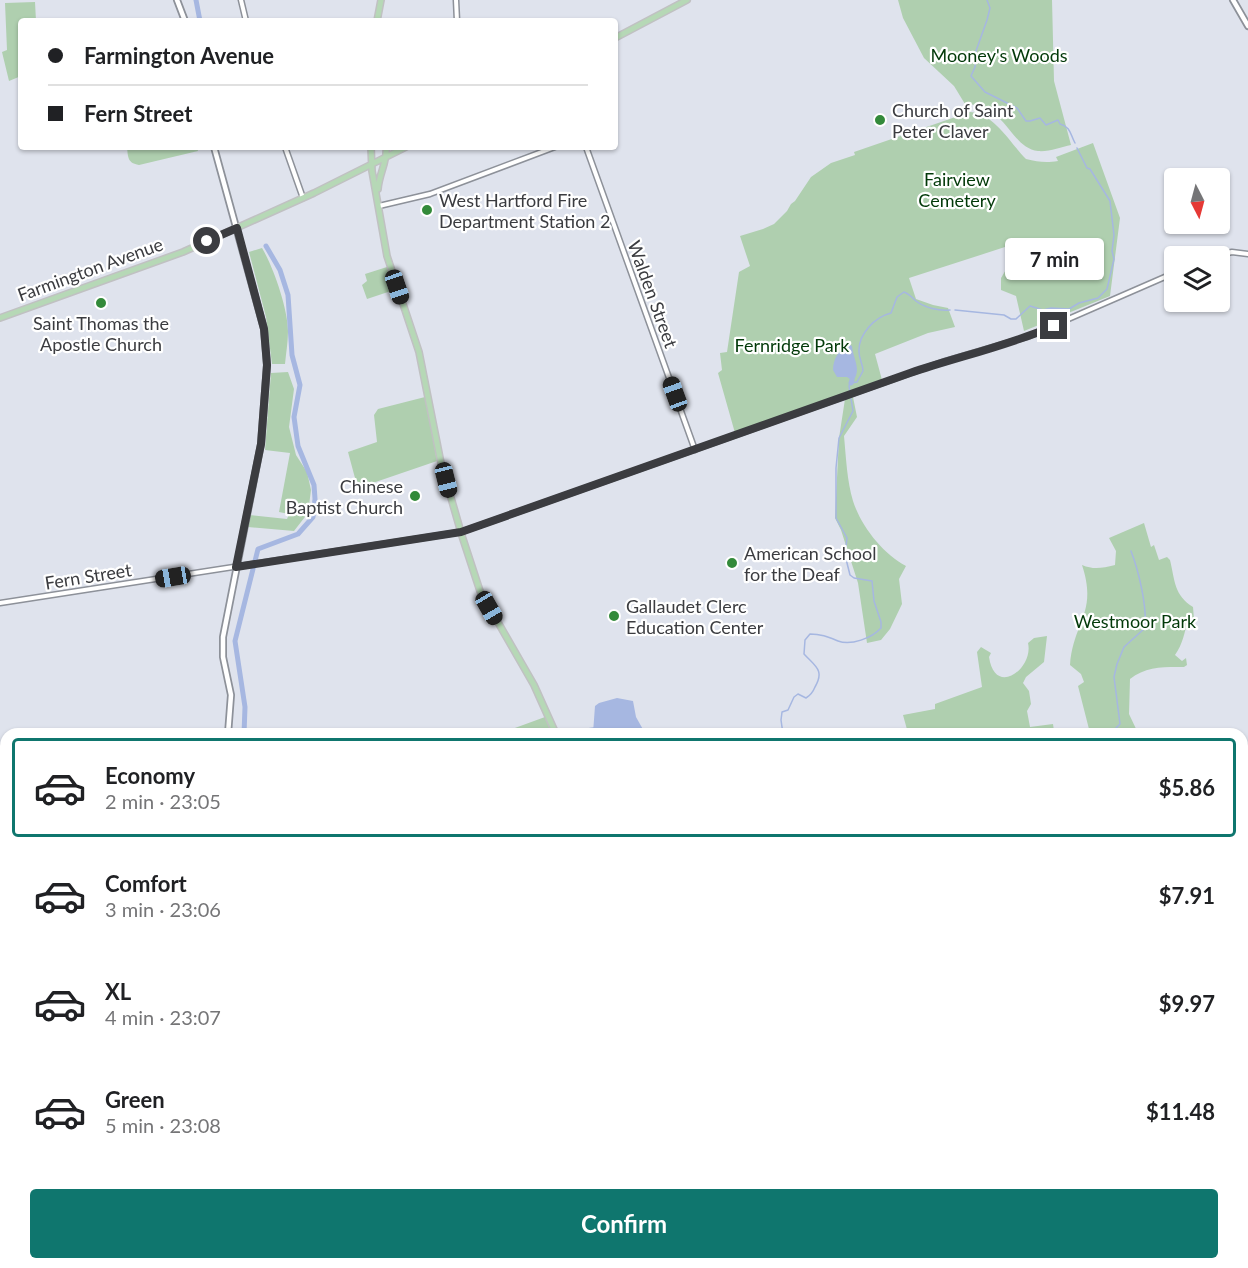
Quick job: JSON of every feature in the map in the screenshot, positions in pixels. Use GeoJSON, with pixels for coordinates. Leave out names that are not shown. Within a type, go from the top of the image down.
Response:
{"type":"FeatureCollection","features":[{"type":"Feature","properties":{"kind":"main road"},"geometry":{"type":"LineString","coordinates":[[177,0],[184,18]]}},
{"type":"Feature","properties":{"kind":"main road"},"geometry":{"type":"LineString","coordinates":[[378,18],[381,0]]}},
{"type":"Feature","properties":{"kind":"main road"},"geometry":{"type":"LineString","coordinates":[[618,35],[681,0]]}},
{"type":"Feature","properties":{"kind":"main road"},"geometry":{"type":"LineString","coordinates":[[618,35],[687,0]]}},
{"type":"Feature","properties":{"kind":"main road"},"geometry":{"type":"LineString","coordinates":[[1233,0],[1248,26]]}},
{"type":"Feature","properties":{"kind":"main road"},"geometry":{"type":"LineString","coordinates":[[215,150],[264,329],[267,365],[261,444],[222,643],[231,695],[228,728]]}},
{"type":"Feature","properties":{"kind":"main road"},"geometry":{"type":"LineString","coordinates":[[371,150],[371,165],[387,256],[419,352],[441,463],[461,532],[480,591],[534,686],[554,728]]}},
{"type":"Feature","properties":{"kind":"main road"},"geometry":{"type":"LineString","coordinates":[[377,194],[380,170],[387,157],[386,150]]}},
{"type":"Feature","properties":{"kind":"main road","name":"Farmington Avenue"},"geometry":{"type":"LineString","coordinates":[[0,316],[183,252],[303,198],[400,150]]}},
{"type":"Feature","properties":{"kind":"street"},"geometry":{"type":"LineString","coordinates":[[241,0],[245,18]]}},
{"type":"Feature","properties":{"kind":"street"},"geometry":{"type":"LineString","coordinates":[[456,0],[457,18]]}},
{"type":"Feature","properties":{"kind":"street"},"geometry":{"type":"LineString","coordinates":[[286,150],[303,198]]}},
{"type":"Feature","properties":{"kind":"street"},"geometry":{"type":"LineString","coordinates":[[379,206],[430,194],[547,150]]}},
{"type":"Feature","properties":{"kind":"street","name":"Walden Street"},"geometry":{"type":"LineString","coordinates":[[587,150],[695,450]]}},
{"type":"Feature","properties":{"kind":"street"},"geometry":{"type":"LineString","coordinates":[[1230,252],[1248,254]]}},
{"type":"Feature","properties":{"kind":"street","name":"Fern Street"},"geometry":{"type":"LineString","coordinates":[[0,603],[461,532],[952,358],[1027,337],[1164,277]]}},
{"type":"Feature","properties":{"kind":"green space","name":"Mooney's Woods"},"geometry":{"type":"Polygon","coordinates":[[[898,0],[1052,0],[1054,81],[1071,145],[1042,151],[1029,148],[990,111],[979,106],[965,104],[954,86],[924,58],[903,18],[898,0]]]}},
{"type":"Feature","properties":{"kind":"green space"},"geometry":{"type":"Polygon","coordinates":[[[35,2],[36,18],[18,18],[18,77],[9,81],[2,52],[7,50],[5,3],[35,2]]]}},
{"type":"Feature","properties":{"kind":"green space"},"geometry":{"type":"Polygon","coordinates":[[[970,112],[987,118],[1001,130],[1026,159],[1042,162],[1058,161],[1056,157],[1093,143],[1120,218],[1110,296],[1024,331],[1016,296],[1001,290],[1001,278],[1007,268],[1037,261],[1041,252],[1036,239],[909,278],[916,299],[948,308],[955,327],[928,333],[875,354],[882,380],[735,433],[718,373],[722,370],[720,353],[727,352],[739,272],[750,266],[740,236],[774,224],[795,201],[811,177],[831,163],[855,155],[854,152],[970,112]]]}},
{"type":"Feature","properties":{"kind":"green space"},"geometry":{"type":"Polygon","coordinates":[[[127,150],[198,151],[139,165],[129,159],[127,150]]]}},
{"type":"Feature","properties":{"kind":"green space"},"geometry":{"type":"Polygon","coordinates":[[[262,248],[283,300],[288,331],[285,364],[272,364],[266,317],[249,252],[262,248]]]}},
{"type":"Feature","properties":{"kind":"green space"},"geometry":{"type":"Polygon","coordinates":[[[387,267],[394,290],[367,299],[362,285],[367,281],[365,274],[387,267]]]}},
{"type":"Feature","properties":{"kind":"green space"},"geometry":{"type":"Polygon","coordinates":[[[288,372],[294,389],[289,427],[296,455],[307,472],[311,490],[308,513],[294,531],[248,527],[250,515],[287,519],[289,514],[279,512],[290,453],[265,450],[271,373],[288,372]]]}},
{"type":"Feature","properties":{"kind":"green space"},"geometry":{"type":"Polygon","coordinates":[[[425,397],[437,461],[361,487],[355,478],[348,452],[377,442],[374,415],[378,409],[425,397]]]}},
{"type":"Feature","properties":{"kind":"green space"},"geometry":{"type":"Polygon","coordinates":[[[853,397],[857,417],[844,436],[853,501],[861,520],[881,547],[906,566],[899,579],[902,604],[890,629],[881,640],[867,643],[858,583],[835,518],[839,438],[845,399],[853,397]]]}},
{"type":"Feature","properties":{"kind":"green space","name":"Westmoor Park"},"geometry":{"type":"Polygon","coordinates":[[[1144,523],[1151,547],[1154,545],[1159,560],[1167,557],[1170,560],[1174,581],[1179,592],[1182,598],[1193,607],[1194,619],[1188,621],[1182,643],[1175,655],[1182,661],[1186,658],[1187,665],[1149,669],[1130,679],[1129,714],[1136,728],[1089,728],[1078,686],[1084,682],[1081,674],[1070,665],[1075,638],[1086,606],[1086,581],[1082,565],[1098,568],[1115,565],[1116,551],[1109,538],[1144,523]]]}},
{"type":"Feature","properties":{"kind":"green space"},"geometry":{"type":"Polygon","coordinates":[[[1047,636],[1044,662],[1026,677],[1023,683],[1029,691],[1031,704],[1027,711],[1030,727],[1053,724],[1054,728],[907,728],[903,715],[935,709],[935,704],[982,687],[977,652],[981,647],[991,653],[989,657],[998,676],[1006,677],[1020,669],[1025,662],[1028,643],[1034,638],[1047,636]]]}},
{"type":"Feature","properties":{"kind":"green space"},"geometry":{"type":"Polygon","coordinates":[[[545,717],[550,728],[515,728],[545,717]]]}},
{"type":"Feature","properties":{"kind":"water"},"geometry":{"type":"Polygon","coordinates":[[[848,344],[852,346],[857,368],[853,381],[847,377],[837,377],[833,370],[837,355],[848,344]]]}},
{"type":"Feature","properties":{"kind":"water"},"geometry":{"type":"Polygon","coordinates":[[[617,698],[633,701],[636,717],[642,728],[593,728],[595,706],[617,698]]]}},
{"type":"Feature","properties":{"kind":"waterway"},"geometry":{"type":"LineString","coordinates":[[196,0],[199,18]]}},
{"type":"Feature","properties":{"kind":"waterway"},"geometry":{"type":"LineString","coordinates":[[987,0],[990,8],[976,51],[975,67],[971,76],[985,92],[1017,108],[1026,121],[1040,118],[1046,125],[1058,120],[1068,129],[1075,143]]}},
{"type":"Feature","properties":{"kind":"waterway"},"geometry":{"type":"LineString","coordinates":[[955,310],[1004,315],[1016,319],[1030,306],[1043,310],[1069,309],[1079,303],[1098,298],[1107,289],[1114,259],[1110,201],[1090,169],[1087,168],[1077,148]]}},
{"type":"Feature","properties":{"kind":"waterway"},"geometry":{"type":"LineString","coordinates":[[244,728],[245,707],[235,641],[258,549],[298,534],[313,517],[315,499],[314,485],[298,446],[294,417],[300,385],[292,355],[288,295],[280,270],[266,246]]}},
{"type":"Feature","properties":{"kind":"waterway"},"geometry":{"type":"LineString","coordinates":[[782,728],[782,712],[788,710],[794,697],[798,694],[806,698],[809,696],[818,681],[819,672],[804,654],[805,640],[810,634],[843,642],[855,642],[867,638],[881,628],[872,581],[854,578],[850,575],[845,555],[847,538],[836,518],[836,468],[839,438],[853,411],[849,386],[857,382],[863,371],[859,352],[861,339],[874,322],[891,313],[897,297],[904,292],[928,307],[950,310]]}},
{"type":"Feature","properties":{"kind":"waterway"},"geometry":{"type":"LineString","coordinates":[[1116,728],[1120,724],[1114,677],[1117,664],[1124,647],[1145,628],[1142,589],[1131,551]]}},
{"type":"Feature","properties":{"kind":"place","name":"Church of Saint Peter Claver"},"geometry":{"type":"Point","coordinates":[880,120]}},
{"type":"Feature","properties":{"kind":"place","name":"West Hartford Fire Department Station 2"},"geometry":{"type":"Point","coordinates":[427,210]}},
{"type":"Feature","properties":{"kind":"place","name":"Saint Thomas the Apostle Church"},"geometry":{"type":"Point","coordinates":[101,303]}},
{"type":"Feature","properties":{"kind":"place","name":"Chinese Baptist Church"},"geometry":{"type":"Point","coordinates":[415,496]}},
{"type":"Feature","properties":{"kind":"place","name":"American School for the Deaf"},"geometry":{"type":"Point","coordinates":[732,563]}},
{"type":"Feature","properties":{"kind":"place","name":"Gallaudet Clerc Education Center"},"geometry":{"type":"Point","coordinates":[614,616]}},
{"type":"Feature","properties":{"kind":"route"},"geometry":{"type":"LineString","coordinates":[[207,241],[237,228],[266,342],[266,390],[261,444],[236,567],[461,532],[910,373],[1017,340],[1054,326]]}},
{"type":"Feature","properties":{"kind":"park label","name":"Fairview Cemetery"},"geometry":{"type":"Point","coordinates":[957,189]}},
{"type":"Feature","properties":{"kind":"park label","name":"Fernridge Park"},"geometry":{"type":"Point","coordinates":[792,345]}}]}
